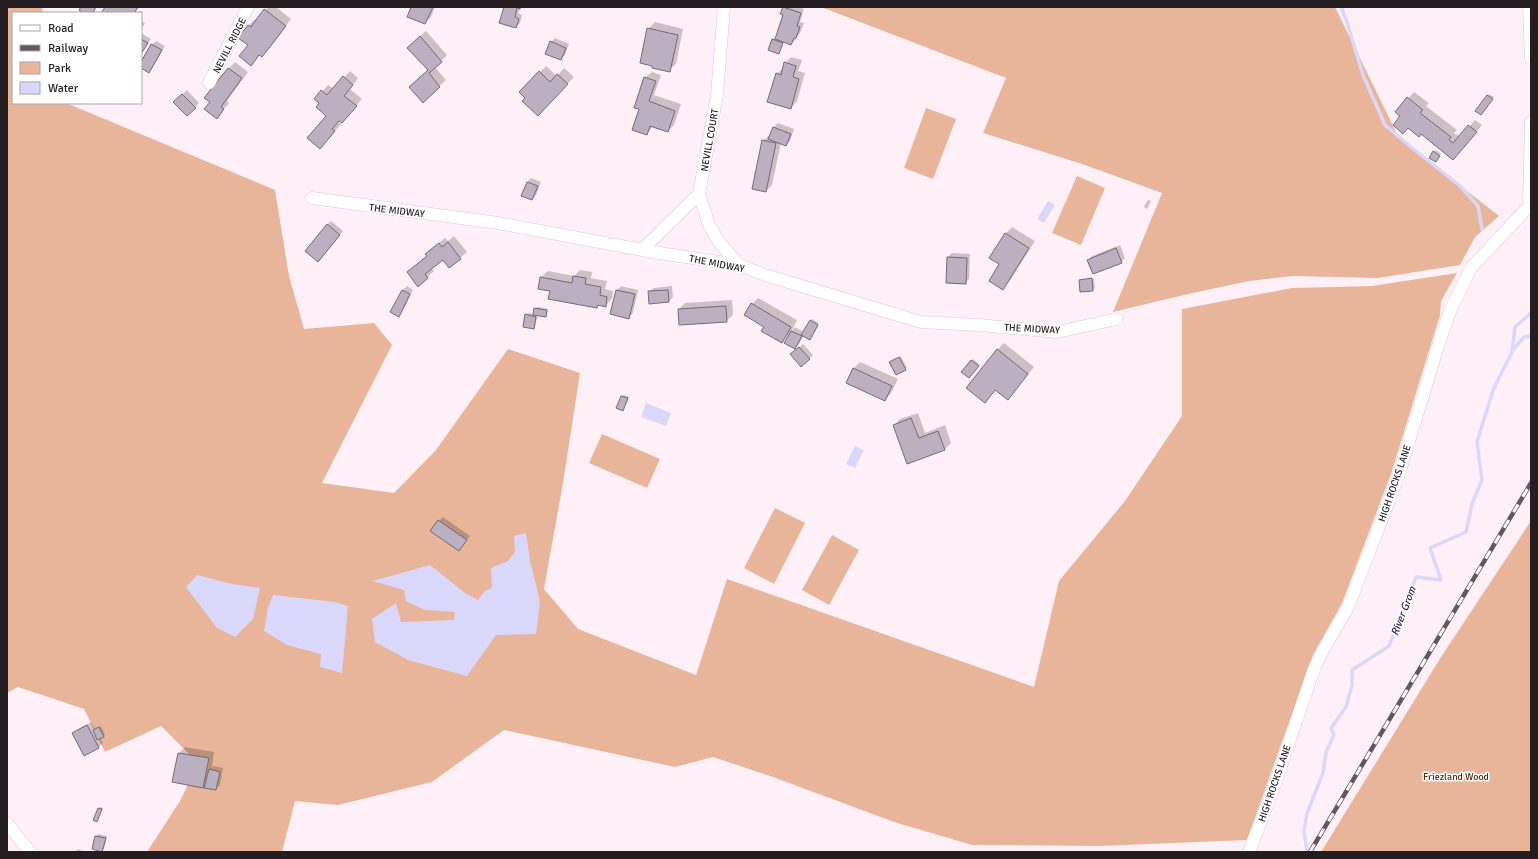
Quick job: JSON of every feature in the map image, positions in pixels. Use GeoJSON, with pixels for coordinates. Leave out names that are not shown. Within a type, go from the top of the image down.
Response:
{"type":"FeatureCollection","features":[{"type":"Feature","properties":{"kind":"street","name":"NEVILL RIDGE"},"geometry":{"type":"LineString","coordinates":[[209,84],[248,7]]}},
{"type":"Feature","properties":{"kind":"street","name":"NEVILL COURT"},"geometry":{"type":"LineString","coordinates":[[699,194],[717,95],[724,7]]}},
{"type":"Feature","properties":{"kind":"street"},"geometry":{"type":"LineString","coordinates":[[1529,7],[1531,58]]}},
{"type":"Feature","properties":{"kind":"street","name":"HIGH ROCKS LANE"},"geometry":{"type":"LineString","coordinates":[[1249,852],[1275,784],[1308,683],[1323,650],[1348,607],[1398,477],[1450,311],[1471,268],[1528,206],[1531,122]]}},
{"type":"Feature","properties":{"kind":"street"},"geometry":{"type":"LineString","coordinates":[[643,249],[699,194],[709,225],[719,242],[739,265]]}},
{"type":"Feature","properties":{"kind":"street","name":"THE MIDWAY"},"geometry":{"type":"LineString","coordinates":[[312,198],[498,223],[739,265],[767,276],[921,322],[979,325],[1057,332],[1117,319]]}},
{"type":"Feature","properties":{"kind":"street"},"geometry":{"type":"LineString","coordinates":[[7,823],[30,852]]}},
{"type":"Feature","properties":{"kind":"green space"},"geometry":{"type":"Polygon","coordinates":[[[7,7],[42,7],[43,12],[12,12],[12,104],[68,104],[275,190],[289,276],[304,329],[374,323],[392,345],[322,483],[394,493],[436,450],[508,349],[580,373],[563,483],[544,589],[578,629],[696,675],[727,579],[1034,687],[1059,581],[1125,501],[1182,416],[1182,309],[1292,288],[1372,286],[1457,273],[1441,301],[1440,315],[1391,474],[1342,603],[1313,655],[1247,840],[1101,846],[972,845],[894,822],[773,777],[713,757],[675,767],[504,730],[432,782],[338,805],[295,801],[282,852],[147,852],[180,801],[198,763],[161,726],[105,752],[84,709],[18,687],[7,693],[7,7]]]}},
{"type":"Feature","properties":{"kind":"green space"},"geometry":{"type":"Polygon","coordinates":[[[821,7],[1335,7],[1399,138],[1499,216],[1475,237],[1460,265],[1378,278],[1293,276],[1249,281],[1113,312],[1162,193],[1085,165],[983,133],[1006,78],[821,7]]]}},
{"type":"Feature","properties":{"kind":"green space"},"geometry":{"type":"Polygon","coordinates":[[[926,108],[956,119],[933,179],[904,168],[926,108]]]}},
{"type":"Feature","properties":{"kind":"green space"},"geometry":{"type":"Polygon","coordinates":[[[1077,176],[1105,188],[1081,245],[1052,233],[1077,176]]]}},
{"type":"Feature","properties":{"kind":"green space"},"geometry":{"type":"Polygon","coordinates":[[[602,434],[660,459],[647,488],[589,463],[602,434]]]}},
{"type":"Feature","properties":{"kind":"green space"},"geometry":{"type":"Polygon","coordinates":[[[775,508],[805,523],[774,584],[744,568],[775,508]]]}},
{"type":"Feature","properties":{"kind":"green space","name":"Friezland Wood"},"geometry":{"type":"Polygon","coordinates":[[[1531,521],[1531,852],[1321,852],[1441,657],[1531,521]]]}},
{"type":"Feature","properties":{"kind":"green space"},"geometry":{"type":"Polygon","coordinates":[[[832,535],[859,550],[829,605],[802,590],[832,535]]]}},
{"type":"Feature","properties":{"kind":"water"},"geometry":{"type":"Polygon","coordinates":[[[1048,201],[1055,205],[1044,223],[1037,219],[1048,201]]]}},
{"type":"Feature","properties":{"kind":"water"},"geometry":{"type":"Polygon","coordinates":[[[646,403],[671,413],[666,426],[641,417],[646,403]]]}},
{"type":"Feature","properties":{"kind":"water"},"geometry":{"type":"Polygon","coordinates":[[[855,446],[864,450],[855,468],[846,464],[855,446]]]}},
{"type":"Feature","properties":{"kind":"water"},"geometry":{"type":"Polygon","coordinates":[[[526,533],[530,561],[540,602],[536,634],[496,635],[467,676],[408,660],[375,642],[372,619],[396,603],[401,622],[454,620],[455,612],[425,610],[406,601],[404,590],[373,581],[430,565],[465,593],[478,600],[485,591],[492,588],[491,568],[508,561],[515,552],[514,536],[526,533]]]}},
{"type":"Feature","properties":{"kind":"water"},"geometry":{"type":"Polygon","coordinates":[[[197,575],[232,584],[260,588],[253,619],[235,637],[217,628],[186,587],[197,575]]]}},
{"type":"Feature","properties":{"kind":"water"},"geometry":{"type":"Polygon","coordinates":[[[273,595],[335,602],[348,606],[342,673],[320,667],[321,654],[287,645],[264,631],[268,608],[273,595]]]}},
{"type":"Feature","properties":{"kind":"building"},"geometry":{"type":"Polygon","coordinates":[[[81,7],[96,7],[94,12],[82,12],[79,10],[81,7]]]}},
{"type":"Feature","properties":{"kind":"building"},"geometry":{"type":"Polygon","coordinates":[[[105,7],[138,7],[135,12],[102,12],[105,7]]]}},
{"type":"Feature","properties":{"kind":"building"},"geometry":{"type":"Polygon","coordinates":[[[411,7],[433,7],[425,24],[407,17],[411,7]]]}},
{"type":"Feature","properties":{"kind":"building"},"geometry":{"type":"Polygon","coordinates":[[[504,7],[521,7],[520,9],[517,8],[515,17],[519,19],[516,28],[499,23],[504,7]]]}},
{"type":"Feature","properties":{"kind":"building"},"geometry":{"type":"Polygon","coordinates":[[[783,7],[801,13],[797,26],[800,27],[796,38],[794,38],[791,45],[775,39],[783,15],[780,14],[783,7]]]}},
{"type":"Feature","properties":{"kind":"building"},"geometry":{"type":"Polygon","coordinates":[[[264,9],[286,26],[262,57],[259,55],[251,66],[239,56],[248,45],[238,38],[248,25],[251,27],[264,9]]]}},
{"type":"Feature","properties":{"kind":"building"},"geometry":{"type":"Polygon","coordinates":[[[647,28],[678,35],[670,72],[652,68],[652,66],[640,63],[647,28]]]}},
{"type":"Feature","properties":{"kind":"building"},"geometry":{"type":"Polygon","coordinates":[[[420,36],[442,62],[429,73],[440,87],[423,103],[409,87],[428,70],[407,48],[420,36]]]}},
{"type":"Feature","properties":{"kind":"building"},"geometry":{"type":"Polygon","coordinates":[[[772,39],[783,43],[779,54],[768,50],[772,39]]]}},
{"type":"Feature","properties":{"kind":"building"},"geometry":{"type":"Polygon","coordinates":[[[142,40],[148,43],[142,52],[142,40]]]}},
{"type":"Feature","properties":{"kind":"building"},"geometry":{"type":"Polygon","coordinates":[[[550,41],[566,48],[561,60],[545,54],[550,41]]]}},
{"type":"Feature","properties":{"kind":"building"},"geometry":{"type":"Polygon","coordinates":[[[151,44],[162,50],[149,73],[142,69],[142,60],[151,44]]]}},
{"type":"Feature","properties":{"kind":"building"},"geometry":{"type":"Polygon","coordinates":[[[784,62],[796,66],[793,77],[799,79],[791,109],[767,102],[776,73],[781,75],[784,62]]]}},
{"type":"Feature","properties":{"kind":"building"},"geometry":{"type":"Polygon","coordinates":[[[228,68],[242,78],[221,107],[224,109],[217,119],[204,109],[210,102],[204,98],[228,68]]]}},
{"type":"Feature","properties":{"kind":"building"},"geometry":{"type":"Polygon","coordinates":[[[539,71],[550,82],[557,74],[568,84],[538,116],[522,101],[525,98],[519,92],[539,71]]]}},
{"type":"Feature","properties":{"kind":"building"},"geometry":{"type":"Polygon","coordinates":[[[343,76],[353,85],[344,96],[357,106],[342,123],[339,121],[332,129],[335,131],[320,149],[307,138],[326,116],[316,107],[319,103],[314,99],[321,90],[327,95],[343,76]]]}},
{"type":"Feature","properties":{"kind":"building"},"geometry":{"type":"Polygon","coordinates":[[[644,77],[656,81],[649,101],[675,111],[668,132],[650,126],[647,135],[632,130],[639,109],[634,108],[644,77]]]}},
{"type":"Feature","properties":{"kind":"building"},"geometry":{"type":"Polygon","coordinates":[[[182,94],[196,108],[187,116],[173,102],[182,94]]]}},
{"type":"Feature","properties":{"kind":"building"},"geometry":{"type":"Polygon","coordinates":[[[1487,95],[1493,99],[1481,115],[1475,111],[1487,95]]]}},
{"type":"Feature","properties":{"kind":"building"},"geometry":{"type":"Polygon","coordinates":[[[1407,97],[1423,110],[1420,113],[1451,137],[1449,140],[1453,143],[1468,125],[1477,132],[1453,160],[1421,134],[1419,137],[1408,128],[1403,134],[1393,125],[1400,116],[1395,112],[1407,97]]]}},
{"type":"Feature","properties":{"kind":"building"},"geometry":{"type":"Polygon","coordinates":[[[773,127],[791,134],[786,146],[768,139],[773,127]]]}},
{"type":"Feature","properties":{"kind":"building"},"geometry":{"type":"Polygon","coordinates":[[[762,140],[776,143],[766,192],[752,189],[762,140]]]}},
{"type":"Feature","properties":{"kind":"building"},"geometry":{"type":"Polygon","coordinates":[[[1433,151],[1440,156],[1436,162],[1429,158],[1433,151]]]}},
{"type":"Feature","properties":{"kind":"building"},"geometry":{"type":"Polygon","coordinates":[[[527,182],[538,186],[532,200],[521,196],[527,182]]]}},
{"type":"Feature","properties":{"kind":"building"},"geometry":{"type":"Polygon","coordinates":[[[327,224],[340,235],[318,262],[305,251],[327,224]]]}},
{"type":"Feature","properties":{"kind":"building"},"geometry":{"type":"Polygon","coordinates":[[[1005,233],[1029,248],[1003,290],[989,281],[999,264],[989,258],[1005,233]]]}},
{"type":"Feature","properties":{"kind":"building"},"geometry":{"type":"Polygon","coordinates":[[[448,242],[461,259],[449,268],[443,260],[425,274],[428,278],[418,287],[407,272],[427,256],[425,254],[439,243],[442,247],[448,242]]]}},
{"type":"Feature","properties":{"kind":"building"},"geometry":{"type":"Polygon","coordinates":[[[1116,248],[1122,263],[1093,274],[1087,260],[1116,248]]]}},
{"type":"Feature","properties":{"kind":"building"},"geometry":{"type":"Polygon","coordinates":[[[947,257],[967,258],[966,284],[946,283],[947,257]]]}},
{"type":"Feature","properties":{"kind":"building"},"geometry":{"type":"Polygon","coordinates":[[[573,276],[586,278],[585,284],[601,287],[600,295],[607,297],[606,307],[598,305],[597,308],[548,299],[550,291],[538,289],[540,277],[572,283],[573,276]]]}},
{"type":"Feature","properties":{"kind":"building"},"geometry":{"type":"Polygon","coordinates":[[[1092,278],[1093,291],[1080,292],[1079,280],[1092,278]]]}},
{"type":"Feature","properties":{"kind":"building"},"geometry":{"type":"Polygon","coordinates":[[[402,290],[410,294],[399,317],[390,312],[402,290]]]}},
{"type":"Feature","properties":{"kind":"building"},"geometry":{"type":"Polygon","coordinates":[[[616,290],[635,294],[629,319],[610,314],[616,290]]]}},
{"type":"Feature","properties":{"kind":"building"},"geometry":{"type":"Polygon","coordinates":[[[668,290],[669,302],[649,304],[648,291],[668,290]]]}},
{"type":"Feature","properties":{"kind":"building"},"geometry":{"type":"Polygon","coordinates":[[[751,303],[791,327],[782,343],[761,331],[764,327],[744,315],[751,303]]]}},
{"type":"Feature","properties":{"kind":"building"},"geometry":{"type":"Polygon","coordinates":[[[726,306],[727,322],[679,325],[678,309],[726,306]]]}},
{"type":"Feature","properties":{"kind":"building"},"geometry":{"type":"Polygon","coordinates":[[[534,308],[547,310],[546,317],[533,315],[534,308]]]}},
{"type":"Feature","properties":{"kind":"building"},"geometry":{"type":"Polygon","coordinates":[[[525,314],[536,317],[534,329],[523,327],[525,314]]]}},
{"type":"Feature","properties":{"kind":"building"},"geometry":{"type":"Polygon","coordinates":[[[810,320],[818,325],[810,340],[801,335],[810,320]]]}},
{"type":"Feature","properties":{"kind":"building"},"geometry":{"type":"Polygon","coordinates":[[[791,331],[802,336],[795,349],[784,343],[791,331]]]}},
{"type":"Feature","properties":{"kind":"building"},"geometry":{"type":"Polygon","coordinates":[[[799,347],[810,359],[801,367],[790,354],[799,347]]]}},
{"type":"Feature","properties":{"kind":"building"},"geometry":{"type":"Polygon","coordinates":[[[997,349],[1028,374],[1008,400],[995,390],[985,403],[966,388],[997,349]]]}},
{"type":"Feature","properties":{"kind":"building"},"geometry":{"type":"Polygon","coordinates":[[[899,357],[906,370],[896,375],[889,362],[899,357]]]}},
{"type":"Feature","properties":{"kind":"building"},"geometry":{"type":"Polygon","coordinates":[[[971,360],[979,366],[969,378],[961,372],[971,360]]]}},
{"type":"Feature","properties":{"kind":"building"},"geometry":{"type":"Polygon","coordinates":[[[853,368],[892,386],[885,401],[846,383],[853,368]]]}},
{"type":"Feature","properties":{"kind":"building"},"geometry":{"type":"Polygon","coordinates":[[[621,396],[628,398],[623,411],[616,408],[621,396]]]}},
{"type":"Feature","properties":{"kind":"building"},"geometry":{"type":"Polygon","coordinates":[[[911,418],[919,438],[938,431],[945,450],[907,464],[893,425],[911,418]]]}},
{"type":"Feature","properties":{"kind":"building"},"geometry":{"type":"Polygon","coordinates":[[[438,520],[467,540],[459,551],[430,531],[438,520]]]}},
{"type":"Feature","properties":{"kind":"building"},"geometry":{"type":"Polygon","coordinates":[[[87,725],[99,748],[84,756],[72,733],[87,725]]]}},
{"type":"Feature","properties":{"kind":"building"},"geometry":{"type":"Polygon","coordinates":[[[99,727],[104,737],[97,740],[93,730],[99,727]]]}},
{"type":"Feature","properties":{"kind":"building"},"geometry":{"type":"Polygon","coordinates":[[[178,753],[209,758],[203,788],[172,782],[178,753]]]}},
{"type":"Feature","properties":{"kind":"building"},"geometry":{"type":"Polygon","coordinates":[[[209,769],[220,772],[216,790],[204,788],[209,769]]]}},
{"type":"Feature","properties":{"kind":"building"},"geometry":{"type":"Polygon","coordinates":[[[98,808],[102,809],[97,822],[93,820],[98,808]]]}},
{"type":"Feature","properties":{"kind":"building"},"geometry":{"type":"Polygon","coordinates":[[[95,836],[106,838],[102,852],[92,849],[95,836]]]}},
{"type":"Feature","properties":{"kind":"waterway"},"geometry":{"type":"LineString","coordinates":[[1341,7],[1363,75],[1385,125],[1459,185],[1478,206],[1482,229]]}},
{"type":"Feature","properties":{"kind":"waterway","name":"River Grom"},"geometry":{"type":"LineString","coordinates":[[1307,852],[1304,831],[1307,813],[1323,773],[1326,752],[1334,735],[1331,728],[1346,707],[1352,685],[1352,670],[1389,646],[1416,577],[1441,580],[1430,548],[1466,532],[1472,504],[1482,480],[1477,442],[1493,390],[1512,352],[1515,327],[1531,313]]}},
{"type":"Feature","properties":{"kind":"waterway"},"geometry":{"type":"LineString","coordinates":[[1512,351],[1524,337],[1531,336]]}},
{"type":"Feature","properties":{"kind":"railway"},"geometry":{"type":"LineString","coordinates":[[1310,852],[1531,483]]}}]}
